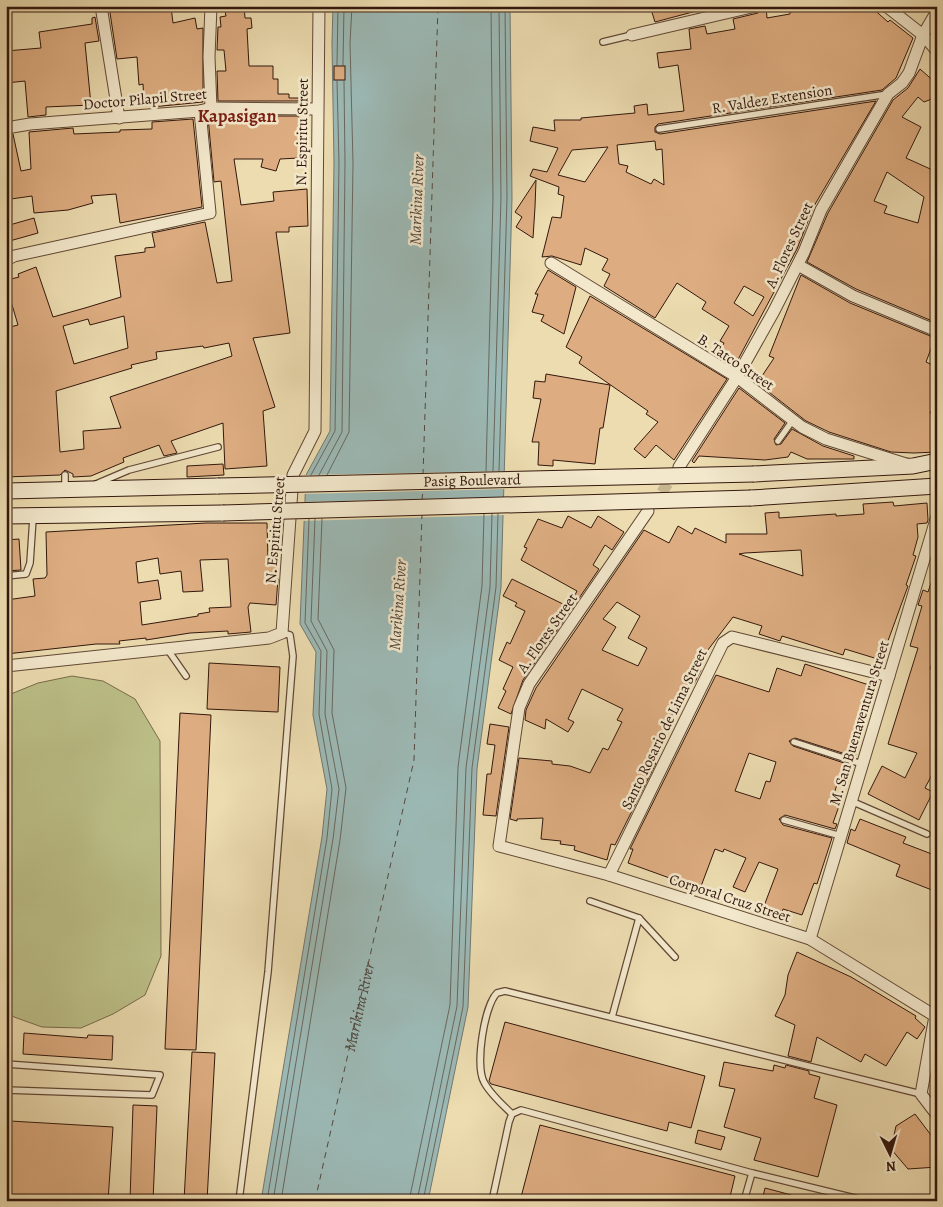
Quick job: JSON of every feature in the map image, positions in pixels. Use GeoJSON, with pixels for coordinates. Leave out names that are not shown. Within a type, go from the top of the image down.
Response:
{"type":"FeatureCollection","features":[{"type":"Feature","properties":{"kind":"main road","name":"Pasig Boulevard"},"geometry":{"type":"LineString","coordinates":[[6,491],[65,482],[87,489],[754,474],[913,466],[937,461]]}},
{"type":"Feature","properties":{"kind":"main road","name":"Pasig Boulevard"},"geometry":{"type":"LineString","coordinates":[[6,516],[223,513],[751,498],[937,486]]}},
{"type":"Feature","properties":{"kind":"street"},"geometry":{"type":"LineString","coordinates":[[101,6],[119,118]]}},
{"type":"Feature","properties":{"kind":"street"},"geometry":{"type":"LineString","coordinates":[[6,260],[14,256],[210,213],[205,110],[212,6]]}},
{"type":"Feature","properties":{"kind":"street","name":"N. Espiritu Street"},"geometry":{"type":"LineString","coordinates":[[282,633],[292,475],[315,431],[319,6]]}},
{"type":"Feature","properties":{"kind":"street"},"geometry":{"type":"LineString","coordinates":[[632,35],[756,6]]}},
{"type":"Feature","properties":{"kind":"street"},"geometry":{"type":"LineString","coordinates":[[886,6],[923,35],[937,51]]}},
{"type":"Feature","properties":{"kind":"street","name":"A. Flores Street"},"geometry":{"type":"LineString","coordinates":[[679,467],[737,377],[798,264],[821,210],[888,94],[909,73],[923,35],[937,11]]}},
{"type":"Feature","properties":{"kind":"street","name":"Doctor Pilapil Street"},"geometry":{"type":"LineString","coordinates":[[6,128],[30,124],[205,110],[317,109]]}},
{"type":"Feature","properties":{"kind":"street","name":"B. Tatco Street"},"geometry":{"type":"LineString","coordinates":[[551,263],[737,377],[793,420],[826,439],[913,466]]}},
{"type":"Feature","properties":{"kind":"street"},"geometry":{"type":"LineString","coordinates":[[798,264],[853,296],[937,331]]}},
{"type":"Feature","properties":{"kind":"street","name":"A. Flores Street"},"geometry":{"type":"LineString","coordinates":[[499,846],[519,708],[529,684],[648,511]]}},
{"type":"Feature","properties":{"kind":"street","name":"M. San Buenaventura Street"},"geometry":{"type":"LineString","coordinates":[[810,939],[862,764],[934,534],[937,516]]}},
{"type":"Feature","properties":{"kind":"street"},"geometry":{"type":"LineString","coordinates":[[6,666],[169,647],[269,638],[282,633]]}},
{"type":"Feature","properties":{"kind":"street","name":"Santo Rosario de Lima Street"},"geometry":{"type":"LineString","coordinates":[[609,875],[723,643],[732,637],[889,676]]}},
{"type":"Feature","properties":{"kind":"street","name":"Corporal Cruz Street"},"geometry":{"type":"LineString","coordinates":[[499,846],[609,875],[810,939],[936,1015]]}},
{"type":"Feature","properties":{"kind":"street"},"geometry":{"type":"LineString","coordinates":[[936,1015],[921,1094],[937,1115]]}},
{"type":"Feature","properties":{"kind":"lane"},"geometry":{"type":"LineString","coordinates":[[603,42],[632,35]]}},
{"type":"Feature","properties":{"kind":"lane","name":"R. Valdez Extension"},"geometry":{"type":"LineString","coordinates":[[659,129],[888,94]]}},
{"type":"Feature","properties":{"kind":"lane"},"geometry":{"type":"LineString","coordinates":[[778,441],[793,420]]}},
{"type":"Feature","properties":{"kind":"lane"},"geometry":{"type":"LineString","coordinates":[[87,489],[129,470],[218,447]]}},
{"type":"Feature","properties":{"kind":"lane"},"geometry":{"type":"LineString","coordinates":[[6,576],[26,574],[30,563],[33,516]]}},
{"type":"Feature","properties":{"kind":"lane"},"geometry":{"type":"LineString","coordinates":[[239,1201],[268,972],[293,656],[290,635],[282,633]]}},
{"type":"Feature","properties":{"kind":"lane"},"geometry":{"type":"LineString","coordinates":[[169,647],[170,653],[186,676]]}},
{"type":"Feature","properties":{"kind":"lane"},"geometry":{"type":"LineString","coordinates":[[794,742],[862,764]]}},
{"type":"Feature","properties":{"kind":"lane"},"geometry":{"type":"LineString","coordinates":[[851,801],[927,834]]}},
{"type":"Feature","properties":{"kind":"lane"},"geometry":{"type":"LineString","coordinates":[[784,820],[841,836]]}},
{"type":"Feature","properties":{"kind":"lane"},"geometry":{"type":"LineString","coordinates":[[590,901],[639,918],[675,957]]}},
{"type":"Feature","properties":{"kind":"lane"},"geometry":{"type":"LineString","coordinates":[[612,1017],[639,918]]}},
{"type":"Feature","properties":{"kind":"lane"},"geometry":{"type":"LineString","coordinates":[[512,1114],[484,1084],[480,1068],[485,1027],[493,997],[497,993],[512,992],[921,1094]]}},
{"type":"Feature","properties":{"kind":"lane"},"geometry":{"type":"LineString","coordinates":[[6,1064],[160,1075],[152,1095],[6,1090]]}},
{"type":"Feature","properties":{"kind":"lane"},"geometry":{"type":"LineString","coordinates":[[512,1114],[521,1110],[752,1173],[867,1201]]}},
{"type":"Feature","properties":{"kind":"lane"},"geometry":{"type":"LineString","coordinates":[[492,1201],[512,1114]]}},
{"type":"Feature","properties":{"kind":"lane"},"geometry":{"type":"LineString","coordinates":[[744,1201],[752,1173]]}},
{"type":"Feature","properties":{"kind":"green space"},"geometry":{"type":"Polygon","coordinates":[[[72,676],[103,681],[135,699],[160,741],[161,956],[145,995],[113,1014],[81,1028],[42,1027],[14,1017],[6,1010],[6,696],[38,683],[72,676]]]}},
{"type":"Feature","properties":{"kind":"water","name":"Marikina River"},"geometry":{"type":"Polygon","coordinates":[[[333,6],[510,6],[512,198],[501,587],[477,769],[468,1007],[428,1201],[261,1201],[322,837],[327,789],[313,715],[316,652],[300,624],[306,475],[330,431],[334,163],[333,6]]]}},
{"type":"Feature","properties":{"kind":"pier"},"geometry":{"type":"Polygon","coordinates":[[[507,471],[506,489],[302,494],[303,475],[507,471]]]}},
{"type":"Feature","properties":{"kind":"pier"},"geometry":{"type":"Polygon","coordinates":[[[506,497],[506,515],[301,521],[302,502],[506,497]]]}},
{"type":"Feature","properties":{"kind":"building"},"geometry":{"type":"Polygon","coordinates":[[[109,6],[137,6],[138,10],[171,7],[173,23],[195,18],[197,29],[203,28],[203,102],[152,107],[152,104],[144,104],[143,84],[139,85],[137,57],[117,59],[109,6]]]}},
{"type":"Feature","properties":{"kind":"building"},"geometry":{"type":"Polygon","coordinates":[[[224,6],[244,6],[245,18],[251,18],[252,28],[247,29],[249,66],[273,66],[273,79],[278,79],[278,94],[289,94],[289,98],[299,98],[299,101],[218,101],[217,71],[226,71],[224,50],[217,50],[218,27],[221,27],[220,17],[226,16],[224,6]]]}},
{"type":"Feature","properties":{"kind":"building"},"geometry":{"type":"Polygon","coordinates":[[[650,6],[704,6],[704,9],[655,22],[650,6]]]}},
{"type":"Feature","properties":{"kind":"building"},"geometry":{"type":"Polygon","coordinates":[[[763,6],[766,6],[767,18],[801,10],[800,6],[870,6],[888,22],[890,20],[913,38],[896,78],[882,90],[658,124],[655,127],[655,132],[660,134],[876,101],[814,206],[797,249],[734,367],[717,356],[724,343],[720,341],[729,326],[702,309],[706,302],[677,283],[655,318],[604,286],[610,274],[602,270],[608,259],[585,248],[581,265],[552,256],[542,257],[552,217],[561,218],[564,196],[558,194],[559,187],[530,176],[533,169],[547,172],[558,148],[530,141],[533,127],[555,131],[554,120],[581,120],[581,118],[635,113],[634,106],[647,104],[648,115],[684,111],[678,65],[659,68],[657,53],[691,49],[689,29],[705,26],[707,34],[735,29],[733,19],[758,13],[763,6]],[[655,141],[617,145],[619,164],[628,166],[626,172],[651,184],[654,179],[664,185],[662,149],[656,150],[655,141]],[[608,147],[572,150],[558,175],[585,182],[608,147]],[[744,286],[734,303],[753,316],[764,297],[744,286]]]}},
{"type":"Feature","properties":{"kind":"building"},"geometry":{"type":"Polygon","coordinates":[[[95,17],[99,41],[85,43],[91,105],[46,107],[46,115],[28,117],[25,81],[6,83],[6,51],[41,48],[39,32],[92,24],[92,18],[95,17]]]}},
{"type":"Feature","properties":{"kind":"building"},"geometry":{"type":"Polygon","coordinates":[[[334,66],[345,66],[345,80],[334,80],[334,66]]]}},
{"type":"Feature","properties":{"kind":"building"},"geometry":{"type":"Polygon","coordinates":[[[920,69],[937,84],[937,97],[924,102],[918,97],[902,117],[921,127],[906,158],[937,172],[937,323],[856,289],[807,262],[828,213],[893,100],[908,88],[920,69]],[[887,172],[874,201],[887,206],[884,213],[918,223],[924,197],[887,172]]]}},
{"type":"Feature","properties":{"kind":"building"},"geometry":{"type":"Polygon","coordinates":[[[299,116],[299,158],[280,159],[276,171],[261,167],[263,159],[234,159],[241,205],[274,201],[273,192],[307,189],[308,226],[289,227],[289,232],[276,232],[290,333],[253,338],[275,407],[263,411],[267,466],[225,469],[223,423],[171,441],[177,453],[164,456],[159,445],[123,458],[124,462],[91,476],[73,477],[73,474],[65,470],[60,475],[6,477],[6,462],[10,460],[6,437],[6,328],[18,325],[10,298],[6,299],[6,287],[9,286],[7,280],[19,277],[18,274],[36,267],[53,317],[85,308],[121,297],[115,256],[145,252],[145,248],[155,247],[152,233],[205,222],[217,283],[232,281],[221,181],[214,182],[208,117],[299,116]],[[124,316],[90,325],[88,319],[63,326],[74,364],[128,348],[124,316]],[[229,343],[204,348],[203,346],[156,352],[157,359],[131,365],[132,368],[56,391],[60,452],[84,449],[83,431],[121,428],[110,397],[232,356],[229,343]]]}},
{"type":"Feature","properties":{"kind":"building"},"geometry":{"type":"Polygon","coordinates":[[[193,119],[202,207],[120,223],[116,194],[91,196],[93,203],[68,210],[34,213],[32,196],[11,199],[6,170],[6,135],[13,134],[21,171],[31,169],[29,132],[73,128],[74,134],[120,132],[120,130],[152,129],[152,122],[193,119]]]}},
{"type":"Feature","properties":{"kind":"building"},"geometry":{"type":"Polygon","coordinates":[[[536,180],[533,238],[516,227],[522,217],[515,212],[536,180]]]}},
{"type":"Feature","properties":{"kind":"building"},"geometry":{"type":"Polygon","coordinates":[[[34,218],[38,233],[6,242],[6,226],[34,218]]]}},
{"type":"Feature","properties":{"kind":"building"},"geometry":{"type":"Polygon","coordinates":[[[548,270],[576,287],[564,334],[541,321],[544,315],[532,312],[538,294],[535,294],[548,270]]]}},
{"type":"Feature","properties":{"kind":"building"},"geometry":{"type":"Polygon","coordinates":[[[801,275],[850,303],[935,338],[926,362],[937,367],[937,400],[930,413],[937,415],[937,452],[891,452],[829,432],[806,421],[747,375],[749,371],[760,379],[774,358],[769,356],[801,275]]]}},
{"type":"Feature","properties":{"kind":"building"},"geometry":{"type":"Polygon","coordinates":[[[590,296],[727,379],[674,460],[656,445],[645,458],[634,449],[658,422],[646,414],[648,411],[579,363],[582,357],[566,347],[590,296]]]}},
{"type":"Feature","properties":{"kind":"building"},"geometry":{"type":"Polygon","coordinates":[[[546,374],[610,385],[603,428],[600,428],[595,464],[553,460],[553,466],[538,465],[539,442],[532,442],[541,399],[533,398],[535,381],[545,382],[546,374]]]}},
{"type":"Feature","properties":{"kind":"building"},"geometry":{"type":"Polygon","coordinates":[[[739,388],[785,423],[774,439],[776,445],[781,444],[792,429],[823,446],[854,456],[854,459],[807,459],[791,452],[788,457],[765,460],[699,456],[694,463],[692,461],[739,388]]]}},
{"type":"Feature","properties":{"kind":"building"},"geometry":{"type":"Polygon","coordinates":[[[223,464],[224,475],[187,477],[187,466],[223,464]]]}},
{"type":"Feature","properties":{"kind":"building"},"geometry":{"type":"Polygon","coordinates":[[[893,502],[894,506],[927,503],[928,520],[927,523],[917,524],[918,537],[913,555],[916,556],[906,585],[908,586],[881,660],[845,649],[843,655],[782,636],[780,641],[759,634],[762,626],[733,617],[698,663],[700,664],[697,668],[701,670],[694,684],[689,682],[648,761],[656,763],[615,845],[611,844],[607,860],[574,850],[575,846],[560,844],[561,841],[541,839],[543,818],[517,819],[517,821],[510,819],[519,758],[552,761],[552,764],[570,766],[590,773],[603,748],[608,750],[622,722],[617,720],[623,709],[582,689],[568,719],[574,722],[568,732],[546,719],[545,729],[525,720],[526,710],[536,688],[644,530],[669,543],[678,526],[692,534],[695,528],[726,543],[726,534],[767,534],[765,513],[779,512],[779,518],[864,514],[863,504],[893,502]],[[801,550],[745,553],[739,554],[803,576],[801,550]],[[617,602],[603,619],[616,627],[602,650],[638,666],[647,648],[628,638],[640,616],[617,602]]]}},
{"type":"Feature","properties":{"kind":"building"},"geometry":{"type":"Polygon","coordinates":[[[568,516],[591,528],[598,516],[624,532],[612,550],[605,545],[593,565],[599,569],[523,680],[511,714],[498,708],[506,691],[503,689],[513,667],[499,660],[507,642],[510,644],[525,611],[515,606],[517,603],[503,596],[512,579],[569,607],[577,591],[521,560],[527,548],[524,547],[538,519],[562,528],[568,516]]]}},
{"type":"Feature","properties":{"kind":"building"},"geometry":{"type":"Polygon","coordinates":[[[206,523],[267,523],[268,560],[276,560],[276,579],[278,579],[276,605],[250,603],[248,607],[251,632],[228,634],[228,631],[190,633],[146,640],[146,638],[119,641],[120,644],[96,644],[6,654],[6,600],[35,596],[33,579],[45,578],[47,575],[46,532],[206,523]],[[158,558],[136,562],[138,583],[158,580],[161,599],[140,602],[142,625],[198,616],[198,614],[210,612],[209,608],[231,607],[228,559],[200,560],[203,591],[183,592],[181,571],[160,574],[158,558]]]}},
{"type":"Feature","properties":{"kind":"building"},"geometry":{"type":"Polygon","coordinates":[[[19,539],[21,570],[6,571],[6,540],[19,539]]]}},
{"type":"Feature","properties":{"kind":"building"},"geometry":{"type":"Polygon","coordinates":[[[934,574],[937,574],[937,646],[930,669],[937,671],[937,765],[925,788],[933,792],[919,820],[868,794],[882,766],[905,778],[917,753],[888,744],[918,648],[910,646],[922,606],[918,605],[923,590],[928,592],[934,574]]]}},
{"type":"Feature","properties":{"kind":"building"},"geometry":{"type":"Polygon","coordinates":[[[209,663],[280,667],[278,712],[207,709],[209,663]]]}},
{"type":"Feature","properties":{"kind":"building"},"geometry":{"type":"Polygon","coordinates":[[[805,664],[875,687],[856,745],[858,746],[855,757],[795,738],[789,741],[793,746],[844,763],[831,803],[839,806],[833,823],[837,824],[835,829],[785,815],[779,819],[783,825],[832,838],[817,884],[814,883],[802,915],[783,909],[782,912],[764,906],[778,869],[759,862],[745,892],[733,887],[746,858],[724,849],[723,852],[715,849],[700,889],[628,863],[633,849],[630,849],[716,675],[769,692],[777,668],[801,676],[805,664]],[[749,753],[735,791],[760,799],[766,781],[770,782],[776,762],[749,753]]]}},
{"type":"Feature","properties":{"kind":"building"},"geometry":{"type":"Polygon","coordinates":[[[180,713],[211,715],[196,1050],[165,1049],[180,713]]]}},
{"type":"Feature","properties":{"kind":"building"},"geometry":{"type":"Polygon","coordinates":[[[490,724],[509,727],[496,816],[483,815],[487,774],[491,774],[495,745],[487,744],[490,724]]]}},
{"type":"Feature","properties":{"kind":"building"},"geometry":{"type":"Polygon","coordinates":[[[860,819],[906,837],[903,843],[937,856],[937,892],[896,876],[900,865],[847,843],[851,829],[855,831],[860,819]]]}},
{"type":"Feature","properties":{"kind":"building"},"geometry":{"type":"Polygon","coordinates":[[[797,952],[851,977],[916,1016],[915,1018],[925,1027],[917,1039],[907,1032],[886,1066],[865,1054],[861,1062],[817,1037],[811,1062],[788,1056],[795,1025],[775,1016],[785,995],[788,975],[797,952]]]}},
{"type":"Feature","properties":{"kind":"building"},"geometry":{"type":"Polygon","coordinates":[[[505,1022],[705,1076],[691,1128],[669,1122],[667,1131],[491,1084],[489,1081],[505,1022]]]}},
{"type":"Feature","properties":{"kind":"building"},"geometry":{"type":"Polygon","coordinates":[[[24,1033],[87,1038],[88,1035],[113,1036],[112,1060],[23,1054],[24,1033]]]}},
{"type":"Feature","properties":{"kind":"building"},"geometry":{"type":"Polygon","coordinates":[[[192,1052],[215,1053],[207,1201],[184,1201],[192,1052]]]}},
{"type":"Feature","properties":{"kind":"building"},"geometry":{"type":"Polygon","coordinates":[[[724,1062],[773,1071],[774,1065],[785,1068],[786,1065],[809,1071],[809,1074],[820,1077],[814,1098],[837,1105],[818,1177],[754,1160],[761,1138],[724,1127],[735,1089],[719,1086],[724,1062]]]}},
{"type":"Feature","properties":{"kind":"building"},"geometry":{"type":"Polygon","coordinates":[[[133,1105],[157,1106],[153,1201],[130,1201],[133,1105]]]}},
{"type":"Feature","properties":{"kind":"building"},"geometry":{"type":"Polygon","coordinates":[[[915,1114],[937,1143],[937,1167],[908,1169],[891,1149],[896,1126],[915,1114]]]}},
{"type":"Feature","properties":{"kind":"building"},"geometry":{"type":"Polygon","coordinates":[[[10,1121],[113,1127],[108,1201],[6,1201],[10,1121]]]}},
{"type":"Feature","properties":{"kind":"building"},"geometry":{"type":"Polygon","coordinates":[[[540,1125],[735,1176],[729,1201],[520,1201],[540,1125]]]}},
{"type":"Feature","properties":{"kind":"building"},"geometry":{"type":"Polygon","coordinates":[[[698,1130],[725,1137],[721,1150],[695,1143],[698,1130]]]}},
{"type":"Feature","properties":{"kind":"building"},"geometry":{"type":"Polygon","coordinates":[[[765,1188],[799,1197],[798,1201],[762,1201],[765,1188]]]}},
{"type":"Feature","properties":{"kind":"ferry route"},"geometry":{"type":"LineString","coordinates":[[423,475],[438,6]]}},
{"type":"Feature","properties":{"kind":"ferry route"},"geometry":{"type":"LineString","coordinates":[[422,500],[423,489]]}},
{"type":"Feature","properties":{"kind":"ferry route"},"geometry":{"type":"LineString","coordinates":[[315,1201],[414,760],[422,514]]}},
{"type":"Feature","properties":{"kind":"tunnel"},"geometry":{"type":"LineString","coordinates":[[652,506],[676,472]]}},
{"type":"Feature","properties":{"kind":"district","name":"Kapasigan"},"geometry":{"type":"Point","coordinates":[237,116]}}]}
